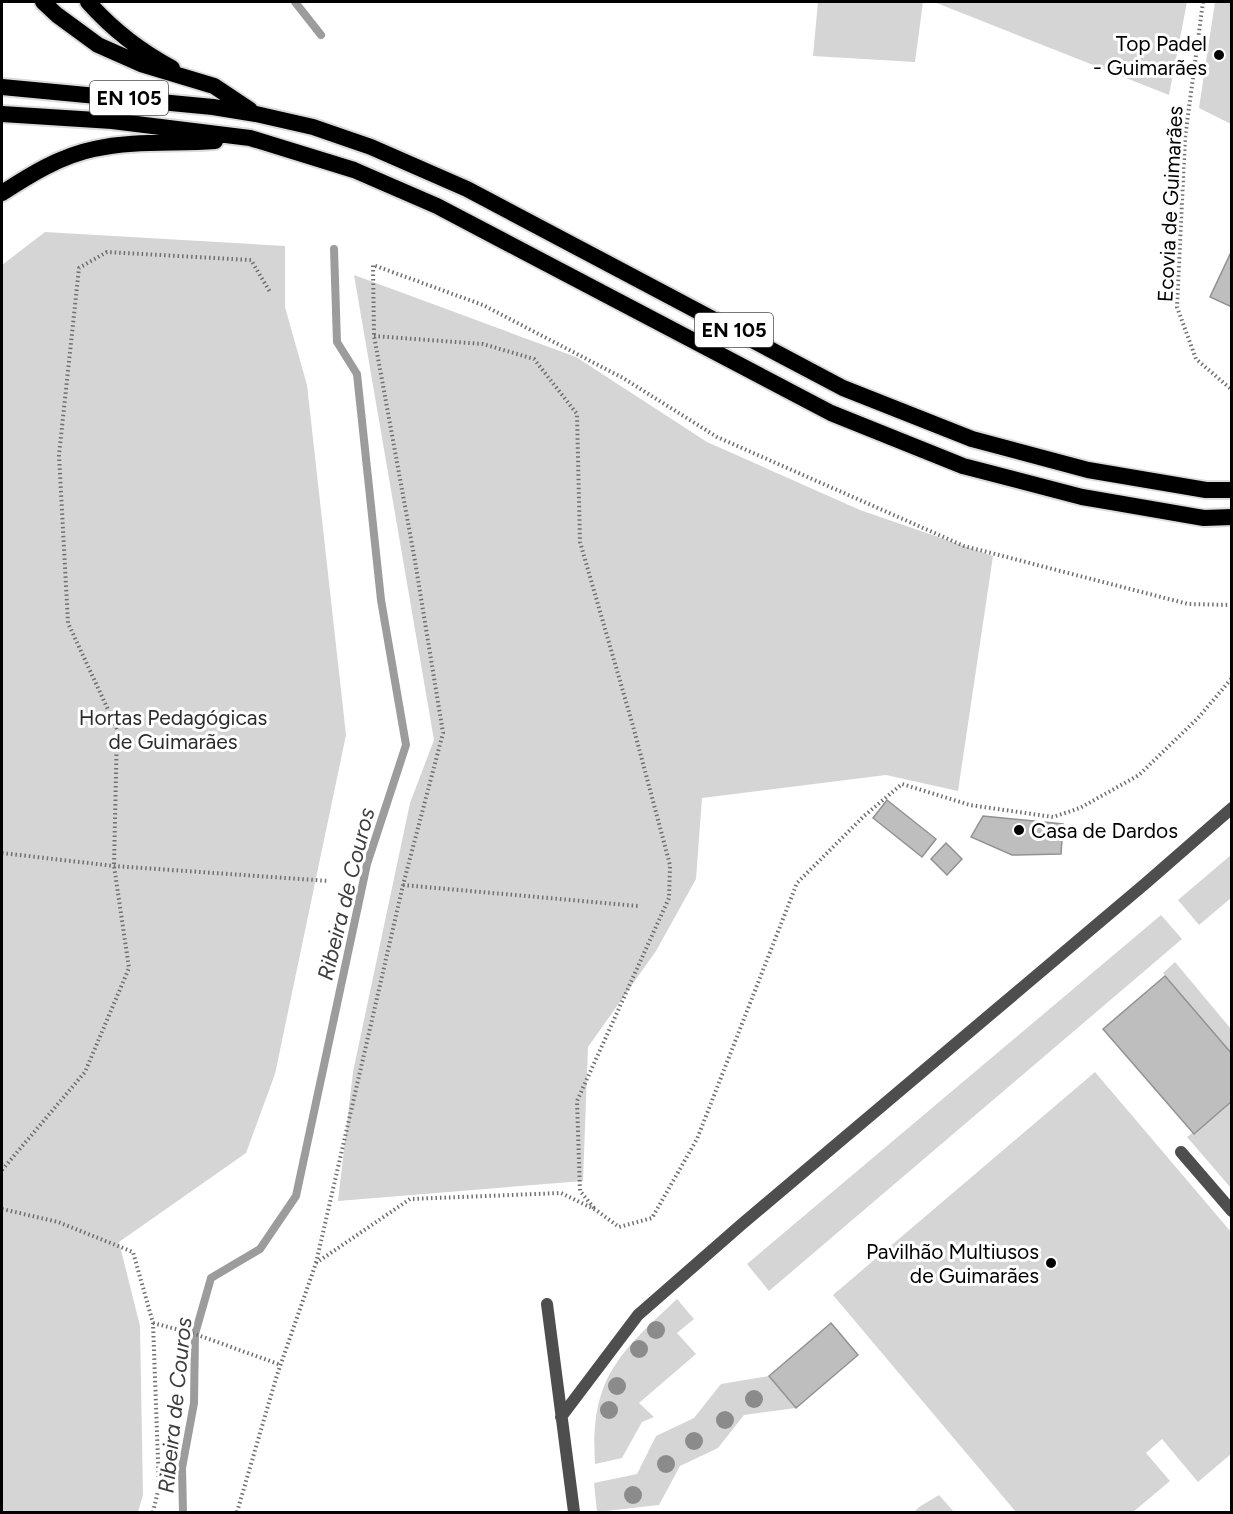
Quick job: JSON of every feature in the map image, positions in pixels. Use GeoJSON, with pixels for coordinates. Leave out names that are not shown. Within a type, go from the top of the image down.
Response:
{"type":"FeatureCollection","features":[{"type":"Feature","properties":{"kind":"highway"},"geometry":{"type":"LineString","coordinates":[[43,2],[98,45],[141,64],[214,86]]}},
{"type":"Feature","properties":{"kind":"highway"},"geometry":{"type":"LineString","coordinates":[[88,2],[106,21],[142,50],[169,66],[214,86],[256,114]]}},
{"type":"Feature","properties":{"kind":"highway","name":"EN 105"},"geometry":{"type":"LineString","coordinates":[[2,87],[165,102],[256,114],[313,127],[408,162],[487,199],[843,388],[972,439],[1088,470],[1206,490],[1232,490]]}},
{"type":"Feature","properties":{"kind":"highway","name":"EN 105"},"geometry":{"type":"LineString","coordinates":[[2,114],[112,121],[249,138],[354,170],[398,188],[576,278],[831,413],[963,466],[1082,497],[1204,518],[1232,518]]}},
{"type":"Feature","properties":{"kind":"highway"},"geometry":{"type":"LineString","coordinates":[[2,193],[58,160],[94,149],[131,144],[249,138]]}},
{"type":"Feature","properties":{"kind":"lane"},"geometry":{"type":"LineString","coordinates":[[561,1417],[638,1315],[1232,808]]}},
{"type":"Feature","properties":{"kind":"lane"},"geometry":{"type":"LineString","coordinates":[[1181,1152],[1232,1211]]}},
{"type":"Feature","properties":{"kind":"lane"},"geometry":{"type":"LineString","coordinates":[[547,1304],[574,1512]]}},
{"type":"Feature","properties":{"kind":"path","name":"Ecovia de Guimarães"},"geometry":{"type":"LineString","coordinates":[[1203,2],[1185,138],[1177,307],[1196,359],[1232,390]]}},
{"type":"Feature","properties":{"kind":"path"},"geometry":{"type":"LineString","coordinates":[[2,1170],[85,1072],[129,968],[114,866],[117,729],[68,623],[60,455],[78,268],[107,252],[251,260],[270,292]]}},
{"type":"Feature","properties":{"kind":"path"},"geometry":{"type":"LineString","coordinates":[[237,1512],[281,1365],[316,1263],[403,885],[443,733],[415,561],[374,336],[373,265],[483,305],[623,378],[717,437],[964,546],[1188,604],[1232,604]]}},
{"type":"Feature","properties":{"kind":"path"},"geometry":{"type":"LineString","coordinates":[[374,336],[483,344],[534,359],[577,414],[580,542],[670,865],[669,898],[576,1101],[580,1191],[596,1210]]}},
{"type":"Feature","properties":{"kind":"path"},"geometry":{"type":"LineString","coordinates":[[316,1263],[410,1199],[561,1193],[596,1210],[619,1227],[652,1218],[697,1139],[797,883],[864,816],[902,784],[970,805],[1053,817],[1080,808],[1139,775],[1198,718],[1232,678]]}},
{"type":"Feature","properties":{"kind":"path"},"geometry":{"type":"LineString","coordinates":[[2,853],[114,866],[328,881]]}},
{"type":"Feature","properties":{"kind":"path"},"geometry":{"type":"LineString","coordinates":[[403,885],[638,906]]}},
{"type":"Feature","properties":{"kind":"path"},"geometry":{"type":"LineString","coordinates":[[2,1209],[58,1222],[133,1252],[153,1323],[159,1487],[153,1512]]}},
{"type":"Feature","properties":{"kind":"path"},"geometry":{"type":"LineString","coordinates":[[153,1323],[195,1334],[281,1365]]}},
{"type":"Feature","properties":{"kind":"green space"},"geometry":{"type":"Polygon","coordinates":[[[818,2],[923,2],[915,62],[813,56],[818,2]]]}},
{"type":"Feature","properties":{"kind":"green space"},"geometry":{"type":"Polygon","coordinates":[[[934,2],[1187,2],[1169,95],[934,2]]]}},
{"type":"Feature","properties":{"kind":"green space","name":"Top Padel - Guimarães"},"geometry":{"type":"Polygon","coordinates":[[[1215,2],[1231,2],[1231,124],[1199,108],[1215,2]]]}},
{"type":"Feature","properties":{"kind":"green space","name":"Hortas Pedagógicas de Guimarães"},"geometry":{"type":"Polygon","coordinates":[[[45,232],[285,246],[285,307],[307,385],[346,735],[275,1074],[246,1153],[119,1242],[140,1326],[143,1495],[138,1512],[2,1512],[2,265],[45,232]]]}},
{"type":"Feature","properties":{"kind":"green space"},"geometry":{"type":"Polygon","coordinates":[[[354,275],[576,357],[707,442],[860,510],[993,556],[958,791],[886,775],[702,798],[696,879],[656,951],[588,1047],[583,1181],[338,1201],[353,1072],[410,803],[434,740],[354,275]]]}},
{"type":"Feature","properties":{"kind":"green space"},"geometry":{"type":"Polygon","coordinates":[[[1231,855],[1231,898],[1199,925],[1178,900],[1231,855]]]}},
{"type":"Feature","properties":{"kind":"green space"},"geometry":{"type":"Polygon","coordinates":[[[1161,915],[1182,939],[769,1291],[747,1264],[1161,915]]]}},
{"type":"Feature","properties":{"kind":"green space"},"geometry":{"type":"Polygon","coordinates":[[[1175,962],[1231,1029],[1231,1054],[1163,973],[1175,962]]]}},
{"type":"Feature","properties":{"kind":"green space","name":"Pavilhão Multiusos de Guimarães"},"geometry":{"type":"Polygon","coordinates":[[[1095,1072],[1231,1232],[1231,1454],[1198,1482],[1162,1439],[1146,1453],[1170,1481],[1133,1512],[1016,1512],[833,1295],[1095,1072]]]}},
{"type":"Feature","properties":{"kind":"green space"},"geometry":{"type":"Polygon","coordinates":[[[1231,1101],[1231,1188],[1187,1137],[1231,1101]]]}},
{"type":"Feature","properties":{"kind":"green space"},"geometry":{"type":"Polygon","coordinates":[[[677,1299],[694,1319],[677,1333],[696,1354],[639,1403],[654,1417],[642,1422],[622,1458],[595,1464],[597,1410],[612,1370],[639,1336],[677,1299]]]}},
{"type":"Feature","properties":{"kind":"green space"},"geometry":{"type":"Polygon","coordinates":[[[769,1376],[796,1408],[744,1415],[718,1448],[680,1466],[659,1505],[597,1512],[594,1483],[637,1474],[656,1436],[694,1418],[721,1384],[769,1376]]]}},
{"type":"Feature","properties":{"kind":"green space"},"geometry":{"type":"Polygon","coordinates":[[[939,1495],[954,1512],[914,1512],[919,1507],[939,1495]]]}},
{"type":"Feature","properties":{"kind":"building"},"geometry":{"type":"Polygon","coordinates":[[[1232,250],[1232,307],[1210,297],[1232,250]]]}},
{"type":"Feature","properties":{"kind":"building"},"geometry":{"type":"Polygon","coordinates":[[[887,800],[936,839],[922,857],[873,818],[887,800]]]}},
{"type":"Feature","properties":{"kind":"building","name":"Casa de Dardos"},"geometry":{"type":"Polygon","coordinates":[[[983,816],[1063,824],[1061,854],[1012,855],[971,837],[983,816]]]}},
{"type":"Feature","properties":{"kind":"building"},"geometry":{"type":"Polygon","coordinates":[[[946,843],[962,859],[947,875],[931,859],[946,843]]]}},
{"type":"Feature","properties":{"kind":"building"},"geometry":{"type":"Polygon","coordinates":[[[1165,976],[1232,1054],[1232,1101],[1194,1134],[1103,1029],[1165,976]]]}},
{"type":"Feature","properties":{"kind":"building"},"geometry":{"type":"Polygon","coordinates":[[[831,1323],[858,1355],[796,1408],[769,1376],[831,1323]]]}},
{"type":"Feature","properties":{"kind":"waterway","name":"Ribeira de Couros"},"geometry":{"type":"LineString","coordinates":[[295,2],[321,35]]}},
{"type":"Feature","properties":{"kind":"waterway","name":"Ribeira de Couros"},"geometry":{"type":"LineString","coordinates":[[183,1512],[182,1468],[194,1403],[195,1334],[211,1278],[260,1249],[296,1196],[367,864],[406,745],[381,600],[357,374],[337,342],[334,249]]}},
{"type":"Feature","properties":{"kind":"place","name":"Top Padel - Guimarães"},"geometry":{"type":"Point","coordinates":[1219,55]}},
{"type":"Feature","properties":{"kind":"place","name":"Casa de Dardos"},"geometry":{"type":"Point","coordinates":[1019,830]}},
{"type":"Feature","properties":{"kind":"place","name":"Pavilhão Multiusos de Guimarães"},"geometry":{"type":"Point","coordinates":[1051,1263]}}]}
